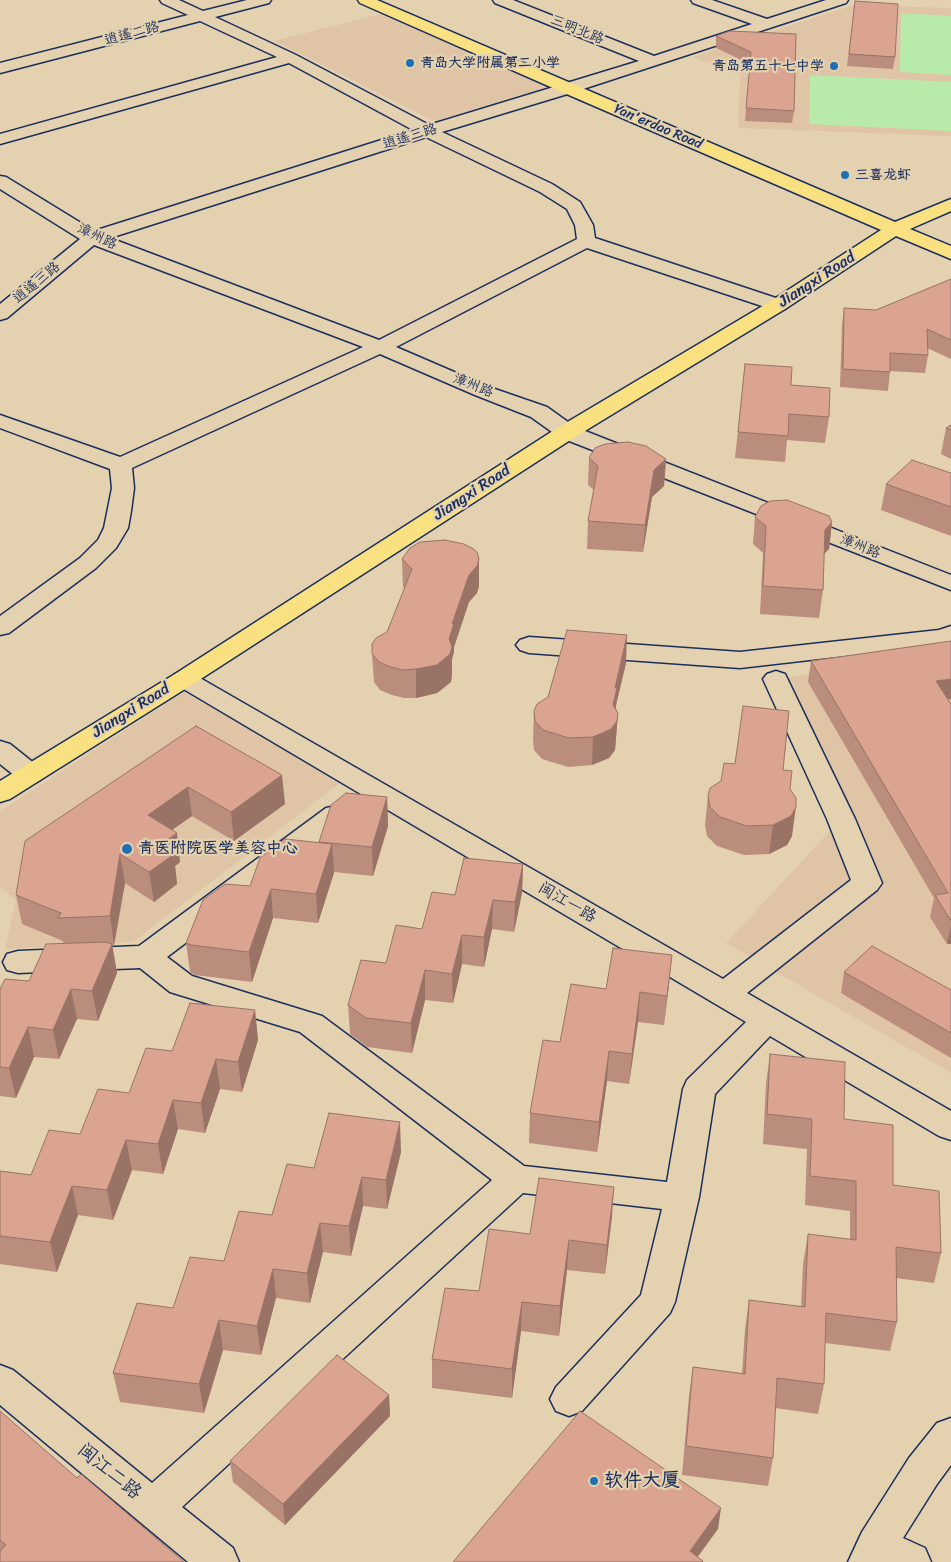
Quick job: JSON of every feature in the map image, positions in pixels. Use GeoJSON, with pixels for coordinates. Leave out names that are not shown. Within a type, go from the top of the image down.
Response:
{"type":"FeatureCollection","features":[{"type":"Feature","properties":{"kind":"main road","name":"Yan'erdao Road"},"geometry":{"type":"LineString","coordinates":[[365,0],[901,226],[951,242]]}},
{"type":"Feature","properties":{"kind":"main road","name":"Yan'erdao Road"},"geometry":{"type":"LineString","coordinates":[[384,0],[574,87]]}},
{"type":"Feature","properties":{"kind":"main road","name":"Jiangxi Road"},"geometry":{"type":"LineString","coordinates":[[0,793],[184,679],[567,432],[778,305],[901,226],[951,204]]}},
{"type":"Feature","properties":{"kind":"main road","name":"Yan'erdao Road"},"geometry":{"type":"LineString","coordinates":[[901,226],[951,253]]}},
{"type":"Feature","properties":{"kind":"street"},"geometry":{"type":"LineString","coordinates":[[167,0],[291,58],[428,131],[546,188],[574,206],[584,225],[586,241]]}},
{"type":"Feature","properties":{"kind":"street","name":"逍遥二路"},"geometry":{"type":"LineString","coordinates":[[0,68],[264,0]]}},
{"type":"Feature","properties":{"kind":"street","name":"三明北路"},"geometry":{"type":"LineString","coordinates":[[500,0],[653,61]]}},
{"type":"Feature","properties":{"kind":"street"},"geometry":{"type":"LineString","coordinates":[[698,0],[766,24]]}},
{"type":"Feature","properties":{"kind":"street"},"geometry":{"type":"LineString","coordinates":[[802,0],[821,7]]}},
{"type":"Feature","properties":{"kind":"street","name":"逍遥三路"},"geometry":{"type":"LineString","coordinates":[[0,314],[92,238],[428,131],[574,87],[841,0]]}},
{"type":"Feature","properties":{"kind":"street"},"geometry":{"type":"LineString","coordinates":[[0,139],[291,58]]}},
{"type":"Feature","properties":{"kind":"street","name":"漳州路"},"geometry":{"type":"LineString","coordinates":[[0,181],[92,238],[380,347],[539,412],[567,432],[951,583]]}},
{"type":"Feature","properties":{"kind":"street"},"geometry":{"type":"LineString","coordinates":[[0,421],[121,465],[380,347],[586,241],[778,305]]}},
{"type":"Feature","properties":{"kind":"street"},"geometry":{"type":"LineString","coordinates":[[0,628],[88,563],[108,543],[116,528],[120,511],[123,488],[121,465]]}},
{"type":"Feature","properties":{"kind":"street"},"geometry":{"type":"LineString","coordinates":[[529,645],[740,660],[940,638],[951,634]]}},
{"type":"Feature","properties":{"kind":"street","name":"闽江一路"},"geometry":{"type":"LineString","coordinates":[[184,679],[951,1128]]}},
{"type":"Feature","properties":{"kind":"street"},"geometry":{"type":"LineString","coordinates":[[724,995],[866,883],[841,818],[776,679]]}},
{"type":"Feature","properties":{"kind":"street"},"geometry":{"type":"LineString","coordinates":[[0,750],[30,774]]}},
{"type":"Feature","properties":{"kind":"street"},"geometry":{"type":"LineString","coordinates":[[18,962],[146,957],[336,815]]}},
{"type":"Feature","properties":{"kind":"street"},"geometry":{"type":"LineString","coordinates":[[146,957],[181,984],[311,1024],[516,1179],[682,1197]]}},
{"type":"Feature","properties":{"kind":"street"},"geometry":{"type":"LineString","coordinates":[[569,1399],[657,1302],[682,1197],[699,1089],[767,1020]]}},
{"type":"Feature","properties":{"kind":"street"},"geometry":{"type":"LineString","coordinates":[[153,1508],[516,1179]]}},
{"type":"Feature","properties":{"kind":"street","name":"闽江二路"},"geometry":{"type":"LineString","coordinates":[[0,1382],[219,1562]]}},
{"type":"Feature","properties":{"kind":"street"},"geometry":{"type":"LineString","coordinates":[[885,1556],[922,1471],[951,1435]]}},
{"type":"Feature","properties":{"kind":"shaded area","name":"青岛第五十七中学"},"geometry":{"type":"Polygon","coordinates":[[[854,5],[951,8],[951,136],[738,128],[740,75],[693,57],[854,5]]]}},
{"type":"Feature","properties":{"kind":"shaded area","name":"青岛大学附属第二小学"},"geometry":{"type":"Polygon","coordinates":[[[385,13],[553,85],[434,121],[274,41],[385,13]]]}},
{"type":"Feature","properties":{"kind":"shaded area"},"geometry":{"type":"Polygon","coordinates":[[[951,651],[951,1073],[726,943],[841,819],[776,679],[951,651]]]}},
{"type":"Feature","properties":{"kind":"shaded area","name":"青医附院医学美容中心"},"geometry":{"type":"Polygon","coordinates":[[[184,692],[341,782],[133,942],[5,949],[16,900],[0,887],[0,811],[184,692]]]}},
{"type":"Feature","properties":{"kind":"green space"},"geometry":{"type":"Polygon","coordinates":[[[901,13],[951,16],[951,75],[900,72],[901,13]]]}},
{"type":"Feature","properties":{"kind":"green space"},"geometry":{"type":"Polygon","coordinates":[[[810,75],[951,82],[951,131],[809,124],[810,75]]]}},
{"type":"Feature","properties":{"kind":"building"},"geometry":{"type":"Polygon","coordinates":[[[855,1],[898,4],[895,57],[849,54],[855,1]]]}},
{"type":"Feature","properties":{"kind":"building"},"geometry":{"type":"Polygon","coordinates":[[[730,31],[796,34],[794,111],[746,108],[751,52],[716,36],[730,31]]]}},
{"type":"Feature","properties":{"kind":"building"},"geometry":{"type":"Polygon","coordinates":[[[951,279],[951,340],[927,329],[928,355],[890,353],[890,372],[843,369],[844,308],[876,310],[951,279]]]}},
{"type":"Feature","properties":{"kind":"building"},"geometry":{"type":"Polygon","coordinates":[[[745,364],[792,367],[791,385],[830,388],[829,417],[789,414],[788,436],[738,432],[745,364]]]}},
{"type":"Feature","properties":{"kind":"building"},"geometry":{"type":"Polygon","coordinates":[[[628,442],[646,446],[666,459],[654,470],[645,525],[588,521],[598,466],[589,458],[595,448],[605,444],[628,442]]]}},
{"type":"Feature","properties":{"kind":"building"},"geometry":{"type":"Polygon","coordinates":[[[912,460],[951,473],[951,507],[886,484],[912,460]]]}},
{"type":"Feature","properties":{"kind":"building"},"geometry":{"type":"Polygon","coordinates":[[[787,500],[829,516],[832,522],[825,530],[823,590],[763,586],[766,526],[755,517],[761,506],[770,501],[787,500]]]}},
{"type":"Feature","properties":{"kind":"building"},"geometry":{"type":"Polygon","coordinates":[[[445,540],[464,544],[472,548],[477,552],[479,559],[477,566],[469,575],[452,624],[454,624],[449,639],[452,646],[450,654],[437,665],[416,669],[403,670],[379,662],[372,654],[372,644],[376,638],[387,632],[412,569],[402,559],[410,548],[420,542],[445,540]]]}},
{"type":"Feature","properties":{"kind":"building"},"geometry":{"type":"Polygon","coordinates":[[[567,630],[627,635],[613,705],[618,713],[617,721],[611,729],[593,737],[569,738],[543,730],[535,721],[534,711],[537,704],[548,697],[567,630]]]}},
{"type":"Feature","properties":{"kind":"building"},"geometry":{"type":"Polygon","coordinates":[[[951,641],[951,679],[936,681],[951,704],[951,921],[935,895],[948,893],[811,661],[951,641]]]}},
{"type":"Feature","properties":{"kind":"building"},"geometry":{"type":"Polygon","coordinates":[[[743,706],[789,711],[783,770],[792,771],[790,789],[796,798],[796,807],[791,816],[773,825],[747,826],[720,817],[710,807],[708,796],[710,788],[721,781],[724,763],[735,764],[743,706]]]}},
{"type":"Feature","properties":{"kind":"building"},"geometry":{"type":"Polygon","coordinates":[[[196,726],[282,775],[231,812],[188,787],[148,815],[177,833],[158,846],[173,855],[149,872],[120,854],[110,916],[58,918],[61,913],[16,895],[25,841],[196,726]]]}},
{"type":"Feature","properties":{"kind":"building"},"geometry":{"type":"Polygon","coordinates":[[[346,793],[387,797],[372,847],[319,842],[331,805],[346,793]]]}},
{"type":"Feature","properties":{"kind":"building"},"geometry":{"type":"Polygon","coordinates":[[[285,839],[332,844],[316,894],[271,889],[249,952],[186,943],[203,900],[225,884],[250,886],[260,858],[285,839]]]}},
{"type":"Feature","properties":{"kind":"building"},"geometry":{"type":"Polygon","coordinates":[[[464,858],[523,864],[515,902],[493,900],[484,937],[462,935],[452,974],[425,970],[411,1023],[366,1018],[348,1005],[361,960],[386,963],[396,925],[422,929],[432,892],[455,895],[464,858]]]}},
{"type":"Feature","properties":{"kind":"building"},"geometry":{"type":"Polygon","coordinates":[[[105,942],[112,944],[92,991],[71,989],[53,1030],[28,1027],[9,1068],[0,1067],[0,989],[5,979],[29,981],[46,944],[105,942]]]}},
{"type":"Feature","properties":{"kind":"building"},"geometry":{"type":"Polygon","coordinates":[[[872,946],[951,990],[951,1033],[844,972],[872,946]]]}},
{"type":"Feature","properties":{"kind":"building"},"geometry":{"type":"Polygon","coordinates":[[[613,948],[672,955],[667,996],[640,992],[632,1054],[609,1051],[599,1122],[530,1113],[543,1040],[560,1042],[571,984],[606,989],[613,948]]]}},
{"type":"Feature","properties":{"kind":"building"},"geometry":{"type":"Polygon","coordinates":[[[190,1003],[255,1010],[238,1062],[216,1059],[201,1103],[173,1100],[158,1144],[126,1140],[107,1190],[72,1186],[50,1242],[0,1236],[0,1171],[31,1175],[49,1130],[80,1134],[98,1089],[129,1093],[146,1048],[172,1051],[190,1003]]]}},
{"type":"Feature","properties":{"kind":"building"},"geometry":{"type":"Polygon","coordinates":[[[770,1054],[845,1062],[844,1119],[893,1125],[893,1185],[939,1191],[941,1253],[896,1247],[897,1322],[826,1313],[824,1384],[777,1378],[773,1458],[686,1446],[693,1367],[745,1374],[749,1300],[805,1307],[808,1234],[856,1240],[856,1181],[810,1176],[812,1119],[767,1114],[770,1054]]]}},
{"type":"Feature","properties":{"kind":"building"},"geometry":{"type":"Polygon","coordinates":[[[329,1113],[400,1122],[386,1180],[362,1177],[349,1226],[320,1223],[307,1273],[273,1269],[257,1326],[219,1320],[199,1384],[113,1373],[137,1303],[173,1308],[190,1257],[224,1261],[239,1211],[272,1215],[287,1164],[314,1168],[329,1113]]]}},
{"type":"Feature","properties":{"kind":"building"},"geometry":{"type":"Polygon","coordinates":[[[539,1178],[614,1187],[607,1245],[569,1240],[560,1306],[522,1302],[512,1369],[432,1359],[445,1288],[479,1291],[489,1229],[530,1234],[539,1178]]]}},
{"type":"Feature","properties":{"kind":"building"},"geometry":{"type":"Polygon","coordinates":[[[337,1355],[389,1395],[283,1504],[230,1461],[337,1355]]]}},
{"type":"Feature","properties":{"kind":"building"},"geometry":{"type":"Polygon","coordinates":[[[0,1411],[77,1478],[81,1474],[184,1562],[0,1562],[0,1551],[6,1545],[0,1540],[0,1411]]]}},
{"type":"Feature","properties":{"kind":"building","name":"软件大厦"},"geometry":{"type":"Polygon","coordinates":[[[580,1411],[721,1508],[690,1551],[703,1561],[453,1562],[580,1411]]]}},
{"type":"Feature","properties":{"kind":"place","name":"青岛大学附属第二小学"},"geometry":{"type":"Point","coordinates":[410,63]}},
{"type":"Feature","properties":{"kind":"place","name":"青岛第五十七中学"},"geometry":{"type":"Point","coordinates":[834,66]}},
{"type":"Feature","properties":{"kind":"place","name":"三喜龙虾"},"geometry":{"type":"Point","coordinates":[845,175]}},
{"type":"Feature","properties":{"kind":"place","name":"青医附院医学美容中心"},"geometry":{"type":"Point","coordinates":[127,849]}},
{"type":"Feature","properties":{"kind":"place","name":"软件大厦"},"geometry":{"type":"Point","coordinates":[594,1481]}}]}
